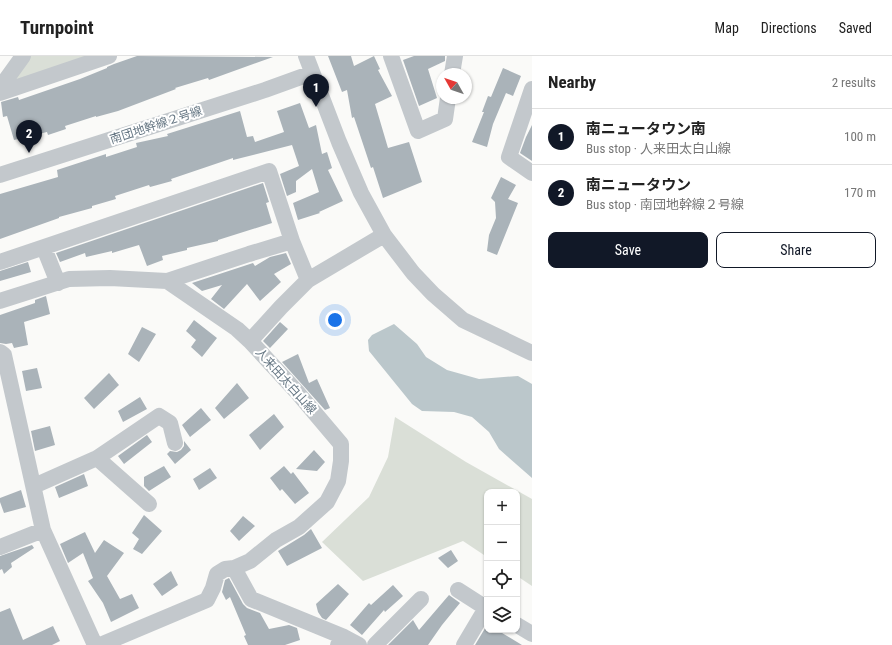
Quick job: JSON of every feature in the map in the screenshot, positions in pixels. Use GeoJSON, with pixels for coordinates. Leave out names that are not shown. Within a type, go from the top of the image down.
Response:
{"type":"FeatureCollection","features":[{"type":"Feature","properties":{"kind":"street"},"geometry":{"type":"LineString","coordinates":[[0,88],[23,56]]}},
{"type":"Feature","properties":{"kind":"street"},"geometry":{"type":"LineString","coordinates":[[0,93],[109,56]]}},
{"type":"Feature","properties":{"kind":"street"},"geometry":{"type":"LineString","coordinates":[[306,56],[339,142],[358,186],[384,235],[413,273],[433,294],[463,320],[532,353]]}},
{"type":"Feature","properties":{"kind":"street"},"geometry":{"type":"LineString","coordinates":[[391,56],[418,131],[445,119],[447,104]]}},
{"type":"Feature","properties":{"kind":"street"},"geometry":{"type":"LineString","coordinates":[[453,68],[455,56]]}},
{"type":"Feature","properties":{"kind":"street","name":"南団地幹線２号線"},"geometry":{"type":"LineString","coordinates":[[0,175],[258,92],[312,73]]}},
{"type":"Feature","properties":{"kind":"street"},"geometry":{"type":"LineString","coordinates":[[532,89],[509,157],[532,173]]}},
{"type":"Feature","properties":{"kind":"street"},"geometry":{"type":"LineString","coordinates":[[0,262],[269,171],[292,241],[308,280]]}},
{"type":"Feature","properties":{"kind":"street","name":"人来田太白山線"},"geometry":{"type":"LineString","coordinates":[[100,645],[207,600],[218,574],[225,569],[234,568],[250,560],[276,540],[299,527],[327,502],[338,481],[341,461],[340,444],[297,392],[250,341],[308,280],[384,235]]}},
{"type":"Feature","properties":{"kind":"street"},"geometry":{"type":"LineString","coordinates":[[0,301],[69,279],[110,278],[167,281],[292,241]]}},
{"type":"Feature","properties":{"kind":"street"},"geometry":{"type":"LineString","coordinates":[[44,248],[58,283]]}},
{"type":"Feature","properties":{"kind":"street"},"geometry":{"type":"LineString","coordinates":[[167,281],[237,329],[250,341]]}},
{"type":"Feature","properties":{"kind":"street"},"geometry":{"type":"LineString","coordinates":[[0,352],[4,356],[43,530],[95,645]]}},
{"type":"Feature","properties":{"kind":"street"},"geometry":{"type":"LineString","coordinates":[[34,486],[97,458],[159,416],[170,423],[175,443]]}},
{"type":"Feature","properties":{"kind":"street"},"geometry":{"type":"LineString","coordinates":[[97,458],[149,504]]}},
{"type":"Feature","properties":{"kind":"street"},"geometry":{"type":"LineString","coordinates":[[0,547],[43,530]]}},
{"type":"Feature","properties":{"kind":"street"},"geometry":{"type":"LineString","coordinates":[[234,568],[251,599],[341,641],[359,645]]}},
{"type":"Feature","properties":{"kind":"street"},"geometry":{"type":"LineString","coordinates":[[458,590],[484,607]]}},
{"type":"Feature","properties":{"kind":"street"},"geometry":{"type":"LineString","coordinates":[[375,645],[422,599]]}},
{"type":"Feature","properties":{"kind":"street"},"geometry":{"type":"LineString","coordinates":[[464,645],[484,611]]}},
{"type":"Feature","properties":{"kind":"street"},"geometry":{"type":"LineString","coordinates":[[520,627],[532,634]]}},
{"type":"Feature","properties":{"kind":"shaded area"},"geometry":{"type":"Polygon","coordinates":[[[30,56],[91,56],[15,84],[13,80],[30,56]]]}},
{"type":"Feature","properties":{"kind":"shaded area"},"geometry":{"type":"Polygon","coordinates":[[[394,324],[417,344],[426,357],[447,370],[479,379],[518,376],[532,384],[532,478],[499,449],[489,432],[472,417],[454,412],[422,411],[412,404],[369,351],[368,340],[372,335],[394,324]]]}},
{"type":"Feature","properties":{"kind":"shaded area"},"geometry":{"type":"Polygon","coordinates":[[[395,417],[466,462],[514,489],[484,489],[484,555],[463,541],[363,581],[322,542],[369,497],[388,457],[395,417]]]}},
{"type":"Feature","properties":{"kind":"shaded area"},"geometry":{"type":"Polygon","coordinates":[[[520,492],[532,499],[532,586],[520,578],[520,492]]]}},
{"type":"Feature","properties":{"kind":"building"},"geometry":{"type":"Polygon","coordinates":[[[137,56],[273,57],[209,80],[208,78],[175,88],[176,89],[118,111],[65,126],[66,129],[48,135],[47,132],[14,140],[7,116],[3,117],[1,102],[18,97],[19,100],[80,79],[137,56]]]}},
{"type":"Feature","properties":{"kind":"building"},"geometry":{"type":"Polygon","coordinates":[[[328,56],[351,56],[354,66],[374,56],[380,69],[378,70],[392,96],[375,104],[388,148],[409,142],[422,182],[383,198],[354,117],[352,118],[347,90],[342,92],[328,56]]]}},
{"type":"Feature","properties":{"kind":"building"},"geometry":{"type":"Polygon","coordinates":[[[414,56],[445,56],[445,61],[428,69],[436,98],[419,106],[403,60],[414,56]]]}},
{"type":"Feature","properties":{"kind":"building"},"geometry":{"type":"Polygon","coordinates":[[[503,68],[521,76],[513,96],[506,93],[493,124],[487,147],[472,142],[484,112],[482,112],[488,96],[491,97],[503,68]]]}},
{"type":"Feature","properties":{"kind":"building"},"geometry":{"type":"Polygon","coordinates":[[[300,103],[309,128],[316,125],[322,154],[327,152],[332,168],[328,170],[343,201],[319,212],[320,213],[298,220],[293,203],[319,192],[312,169],[296,181],[296,192],[287,196],[280,174],[299,166],[292,145],[233,160],[233,158],[171,179],[172,181],[150,187],[149,185],[115,196],[116,199],[92,206],[92,208],[59,217],[0,239],[0,194],[58,177],[57,170],[106,154],[106,157],[137,147],[136,143],[168,136],[167,134],[240,111],[247,137],[253,136],[255,142],[284,132],[277,111],[300,103]]]}},
{"type":"Feature","properties":{"kind":"building"},"geometry":{"type":"Polygon","coordinates":[[[532,125],[532,161],[520,153],[532,125]]]}},
{"type":"Feature","properties":{"kind":"building"},"geometry":{"type":"Polygon","coordinates":[[[501,177],[516,185],[508,199],[518,203],[497,255],[487,251],[489,235],[496,218],[495,202],[491,198],[501,177]]]}},
{"type":"Feature","properties":{"kind":"building"},"geometry":{"type":"Polygon","coordinates":[[[263,183],[269,202],[266,203],[272,223],[218,241],[187,248],[187,250],[162,256],[163,260],[147,266],[139,245],[112,253],[112,251],[86,257],[85,253],[60,262],[56,253],[263,183]]]}},
{"type":"Feature","properties":{"kind":"building"},"geometry":{"type":"Polygon","coordinates":[[[286,253],[291,264],[274,274],[281,282],[260,301],[247,284],[224,309],[211,299],[222,285],[202,291],[192,283],[253,263],[255,266],[270,257],[286,253]]]}},
{"type":"Feature","properties":{"kind":"building"},"geometry":{"type":"Polygon","coordinates":[[[28,262],[31,272],[0,281],[0,271],[28,262]]]}},
{"type":"Feature","properties":{"kind":"building"},"geometry":{"type":"Polygon","coordinates":[[[46,296],[50,314],[24,322],[28,345],[14,348],[12,343],[0,343],[0,315],[35,303],[35,300],[46,296]]]}},
{"type":"Feature","properties":{"kind":"building"},"geometry":{"type":"Polygon","coordinates":[[[194,320],[217,338],[202,357],[191,347],[196,340],[186,331],[194,320]]]}},
{"type":"Feature","properties":{"kind":"building"},"geometry":{"type":"Polygon","coordinates":[[[280,322],[288,329],[270,348],[263,341],[280,322]]]}},
{"type":"Feature","properties":{"kind":"building"},"geometry":{"type":"Polygon","coordinates":[[[142,327],[156,334],[139,362],[128,354],[142,327]]]}},
{"type":"Feature","properties":{"kind":"building"},"geometry":{"type":"Polygon","coordinates":[[[298,354],[309,383],[317,379],[330,408],[325,410],[282,362],[298,354]]]}},
{"type":"Feature","properties":{"kind":"building"},"geometry":{"type":"Polygon","coordinates":[[[37,368],[42,388],[26,391],[22,371],[37,368]]]}},
{"type":"Feature","properties":{"kind":"building"},"geometry":{"type":"Polygon","coordinates":[[[109,373],[119,385],[94,409],[84,398],[109,373]]]}},
{"type":"Feature","properties":{"kind":"building"},"geometry":{"type":"Polygon","coordinates":[[[237,383],[249,398],[224,419],[215,408],[237,383]]]}},
{"type":"Feature","properties":{"kind":"building"},"geometry":{"type":"Polygon","coordinates":[[[140,397],[147,409],[123,422],[118,411],[140,397]]]}},
{"type":"Feature","properties":{"kind":"building"},"geometry":{"type":"Polygon","coordinates":[[[201,408],[211,420],[190,437],[182,425],[201,408]]]}},
{"type":"Feature","properties":{"kind":"building"},"geometry":{"type":"Polygon","coordinates":[[[274,414],[284,427],[260,450],[249,435],[274,414]]]}},
{"type":"Feature","properties":{"kind":"building"},"geometry":{"type":"Polygon","coordinates":[[[50,426],[55,445],[35,451],[31,431],[50,426]]]}},
{"type":"Feature","properties":{"kind":"building"},"geometry":{"type":"Polygon","coordinates":[[[147,435],[152,442],[124,464],[118,456],[147,435]]]}},
{"type":"Feature","properties":{"kind":"building"},"geometry":{"type":"Polygon","coordinates":[[[184,441],[191,450],[175,464],[167,454],[170,451],[177,452],[181,450],[184,446],[184,441]]]}},
{"type":"Feature","properties":{"kind":"building"},"geometry":{"type":"Polygon","coordinates":[[[314,450],[325,462],[317,471],[296,469],[314,450]]]}},
{"type":"Feature","properties":{"kind":"building"},"geometry":{"type":"Polygon","coordinates":[[[164,466],[171,477],[149,491],[144,486],[144,477],[164,466]]]}},
{"type":"Feature","properties":{"kind":"building"},"geometry":{"type":"Polygon","coordinates":[[[284,466],[291,474],[293,472],[309,493],[295,504],[282,489],[280,491],[270,478],[284,466]]]}},
{"type":"Feature","properties":{"kind":"building"},"geometry":{"type":"Polygon","coordinates":[[[210,468],[217,478],[199,490],[193,479],[210,468]]]}},
{"type":"Feature","properties":{"kind":"building"},"geometry":{"type":"Polygon","coordinates":[[[84,474],[88,486],[59,498],[55,487],[84,474]]]}},
{"type":"Feature","properties":{"kind":"building"},"geometry":{"type":"Polygon","coordinates":[[[21,490],[26,507],[4,513],[0,498],[21,490]]]}},
{"type":"Feature","properties":{"kind":"building"},"geometry":{"type":"Polygon","coordinates":[[[144,515],[162,531],[142,554],[133,549],[139,539],[132,533],[144,515]]]}},
{"type":"Feature","properties":{"kind":"building"},"geometry":{"type":"Polygon","coordinates":[[[243,516],[255,526],[239,541],[230,531],[243,516]]]}},
{"type":"Feature","properties":{"kind":"building"},"geometry":{"type":"Polygon","coordinates":[[[311,529],[322,548],[287,566],[278,551],[311,529]]]}},
{"type":"Feature","properties":{"kind":"building"},"geometry":{"type":"Polygon","coordinates":[[[85,532],[95,553],[104,540],[124,553],[107,576],[120,599],[132,594],[139,608],[111,622],[103,603],[88,581],[93,578],[83,553],[68,563],[60,544],[85,532]]]}},
{"type":"Feature","properties":{"kind":"building"},"geometry":{"type":"Polygon","coordinates":[[[32,545],[34,548],[11,563],[12,567],[4,574],[2,569],[0,570],[0,556],[32,545]]]}},
{"type":"Feature","properties":{"kind":"building"},"geometry":{"type":"Polygon","coordinates":[[[451,550],[458,561],[448,568],[438,558],[451,550]]]}},
{"type":"Feature","properties":{"kind":"building"},"geometry":{"type":"Polygon","coordinates":[[[171,571],[178,585],[162,596],[153,584],[171,571]]]}},
{"type":"Feature","properties":{"kind":"building"},"geometry":{"type":"Polygon","coordinates":[[[229,578],[243,604],[247,608],[260,613],[269,629],[289,625],[297,628],[300,640],[285,645],[248,645],[244,636],[246,635],[230,597],[226,600],[222,592],[225,580],[229,578]]]}},
{"type":"Feature","properties":{"kind":"building"},"geometry":{"type":"Polygon","coordinates":[[[338,584],[349,594],[326,620],[322,618],[318,612],[316,604],[338,584]]]}},
{"type":"Feature","properties":{"kind":"building"},"geometry":{"type":"Polygon","coordinates":[[[393,585],[403,596],[385,612],[384,610],[362,635],[350,625],[369,603],[371,605],[393,585]]]}},
{"type":"Feature","properties":{"kind":"building"},"geometry":{"type":"Polygon","coordinates":[[[449,595],[460,603],[428,645],[388,645],[413,620],[419,630],[449,595]]]}},
{"type":"Feature","properties":{"kind":"building"},"geometry":{"type":"Polygon","coordinates":[[[10,608],[23,640],[53,626],[60,641],[52,645],[0,645],[0,612],[10,608]]]}},
{"type":"Feature","properties":{"kind":"building"},"geometry":{"type":"Polygon","coordinates":[[[484,630],[484,633],[502,633],[522,645],[475,645],[484,630]]]}},
{"type":"Feature","properties":{"kind":"place","name":"南ニュータウン南"},"geometry":{"type":"Point","coordinates":[316,107]}},
{"type":"Feature","properties":{"kind":"place","name":"南ニュータウン"},"geometry":{"type":"Point","coordinates":[29,153]}}]}
